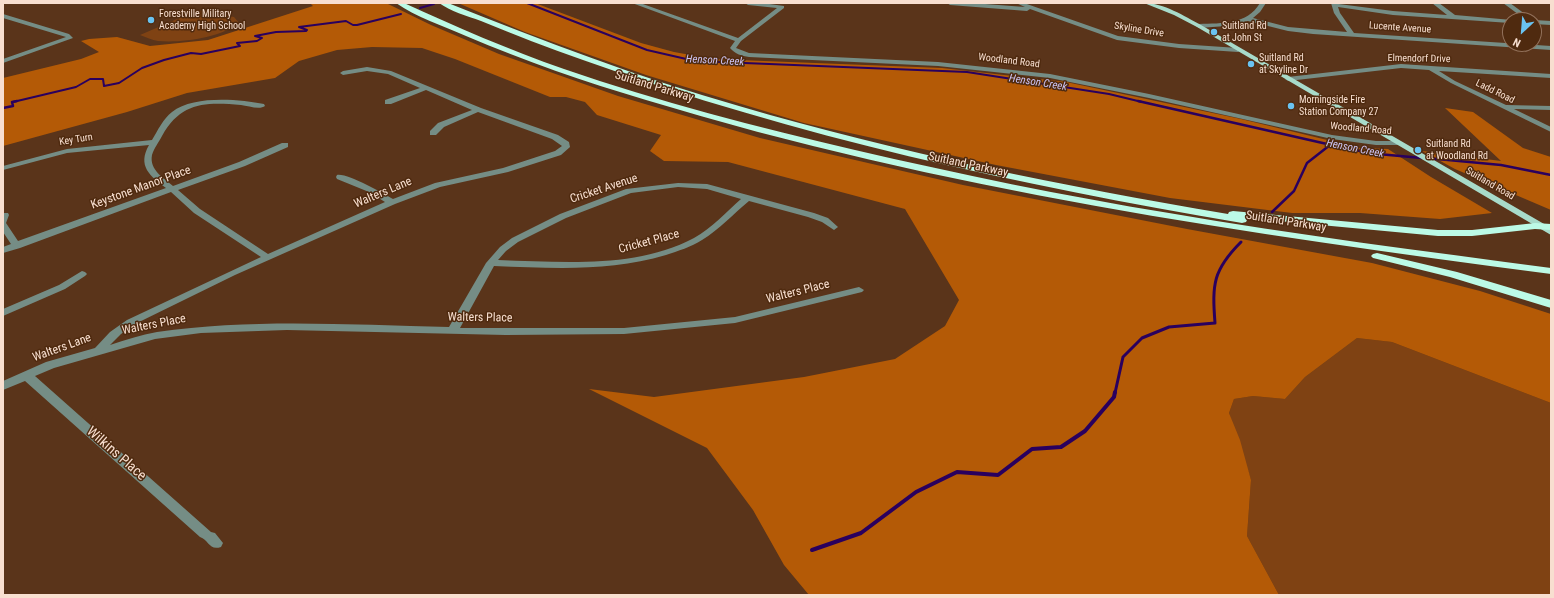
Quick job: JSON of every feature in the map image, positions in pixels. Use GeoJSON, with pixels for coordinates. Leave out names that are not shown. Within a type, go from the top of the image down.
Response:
{"type":"FeatureCollection","features":[{"type":"Feature","properties":{"kind":"highway","name":"Suitland Parkway"},"geometry":{"type":"LineString","coordinates":[[399,3],[469,36],[528,59],[618,90],[721,120],[848,152],[1076,200],[1211,224],[1366,247],[1551,271]]}},
{"type":"Feature","properties":{"kind":"highway","name":"Suitland Parkway"},"geometry":{"type":"LineString","coordinates":[[442,3],[603,65],[735,108],[907,154],[1121,199],[1343,236],[1551,264]]}},
{"type":"Feature","properties":{"kind":"highway"},"geometry":{"type":"LineString","coordinates":[[1121,199],[1238,215],[1426,232],[1472,233],[1546,226]]}},
{"type":"Feature","properties":{"kind":"highway"},"geometry":{"type":"LineString","coordinates":[[1211,224],[1269,237],[1349,250],[1401,261],[1452,274],[1551,304]]}},
{"type":"Feature","properties":{"kind":"main road","name":"Suitland Road"},"geometry":{"type":"LineString","coordinates":[[1147,3],[1176,14],[1199,26],[1438,167],[1546,226],[1551,232]]}},
{"type":"Feature","properties":{"kind":"street"},"geometry":{"type":"LineString","coordinates":[[635,3],[739,40],[782,7],[748,3]]}},
{"type":"Feature","properties":{"kind":"street"},"geometry":{"type":"LineString","coordinates":[[950,3],[1035,9]]}},
{"type":"Feature","properties":{"kind":"street","name":"Skyline Drive"},"geometry":{"type":"LineString","coordinates":[[1019,3],[1123,40],[1238,50]]}},
{"type":"Feature","properties":{"kind":"street"},"geometry":{"type":"LineString","coordinates":[[1199,26],[1225,24],[1249,19],[1257,12],[1262,3]]}},
{"type":"Feature","properties":{"kind":"street"},"geometry":{"type":"LineString","coordinates":[[1435,3],[1453,17]]}},
{"type":"Feature","properties":{"kind":"street"},"geometry":{"type":"LineString","coordinates":[[1506,3],[1519,12]]}},
{"type":"Feature","properties":{"kind":"street"},"geometry":{"type":"LineString","coordinates":[[1352,35],[1339,17],[1334,4],[1387,12],[1502,20]]}},
{"type":"Feature","properties":{"kind":"street"},"geometry":{"type":"LineString","coordinates":[[3,16],[67,35],[70,38],[3,61]]}},
{"type":"Feature","properties":{"kind":"street","name":"Lucente Avenue"},"geometry":{"type":"LineString","coordinates":[[1249,19],[1293,30],[1551,48]]}},
{"type":"Feature","properties":{"kind":"street","name":"Woodland Road"},"geometry":{"type":"LineString","coordinates":[[739,40],[733,48],[736,51],[749,55],[938,64],[1050,76],[1149,96],[1325,136],[1376,143],[1397,143]]}},
{"type":"Feature","properties":{"kind":"street","name":"Elmendorf Drive"},"geometry":{"type":"LineString","coordinates":[[1288,79],[1401,66],[1551,76]]}},
{"type":"Feature","properties":{"kind":"street","name":"Ladd Road"},"geometry":{"type":"LineString","coordinates":[[1431,68],[1453,82],[1551,130]]}},
{"type":"Feature","properties":{"kind":"street","name":"Walters Lane"},"geometry":{"type":"LineString","coordinates":[[3,386],[50,365],[99,350],[116,332],[131,322],[267,257],[311,239],[392,202],[438,185],[505,170],[558,153],[566,147],[566,144],[555,137],[478,110],[398,75],[382,70],[343,73]]}},
{"type":"Feature","properties":{"kind":"street"},"geometry":{"type":"LineString","coordinates":[[388,102],[425,88]]}},
{"type":"Feature","properties":{"kind":"street"},"geometry":{"type":"LineString","coordinates":[[261,106],[248,103],[229,102],[188,107],[175,113],[154,142],[147,157],[147,164],[159,180],[171,188],[201,214],[267,257]]}},
{"type":"Feature","properties":{"kind":"street"},"geometry":{"type":"LineString","coordinates":[[1502,107],[1551,108]]}},
{"type":"Feature","properties":{"kind":"street"},"geometry":{"type":"LineString","coordinates":[[433,133],[441,125],[478,110]]}},
{"type":"Feature","properties":{"kind":"street","name":"Key Turn"},"geometry":{"type":"LineString","coordinates":[[3,168],[68,151],[154,142]]}},
{"type":"Feature","properties":{"kind":"street","name":"Keystone Manor Place"},"geometry":{"type":"LineString","coordinates":[[3,250],[171,188],[255,159],[285,145]]}},
{"type":"Feature","properties":{"kind":"street"},"geometry":{"type":"LineString","coordinates":[[340,177],[372,190],[392,202]]}},
{"type":"Feature","properties":{"kind":"street","name":"Cricket Avenue"},"geometry":{"type":"LineString","coordinates":[[453,330],[491,263],[503,249],[533,230],[563,216],[629,191],[678,185],[707,187],[811,215],[825,220],[834,227]]}},
{"type":"Feature","properties":{"kind":"street","name":"Cricket Place"},"geometry":{"type":"LineString","coordinates":[[491,263],[577,266],[604,265],[644,258],[670,251],[699,238],[747,198]]}},
{"type":"Feature","properties":{"kind":"street"},"geometry":{"type":"LineString","coordinates":[[3,225],[17,246]]}},
{"type":"Feature","properties":{"kind":"street"},"geometry":{"type":"LineString","coordinates":[[3,312],[62,288],[82,274]]}},
{"type":"Feature","properties":{"kind":"street","name":"Walters Place"},"geometry":{"type":"LineString","coordinates":[[99,350],[155,336],[201,330],[294,328],[506,332],[624,331],[735,320],[859,290]]}},
{"type":"Feature","properties":{"kind":"street","name":"Wilkins Place"},"geometry":{"type":"LineString","coordinates":[[26,375],[210,538]]}},
{"type":"Feature","properties":{"kind":"shaded area"},"geometry":{"type":"Polygon","coordinates":[[[310,3],[386,3],[431,25],[499,54],[618,96],[760,138],[963,185],[1187,229],[1372,263],[1480,291],[1551,314],[1551,403],[1392,342],[1357,338],[1305,377],[1285,399],[1253,396],[1234,399],[1229,413],[1240,440],[1251,480],[1247,536],[1279,595],[809,595],[784,565],[753,510],[707,448],[589,389],[654,397],[804,377],[895,359],[945,326],[959,300],[905,209],[728,162],[664,161],[650,151],[661,135],[597,115],[585,102],[566,97],[550,97],[455,59],[422,48],[372,47],[337,50],[299,61],[275,78],[187,93],[127,112],[3,146],[3,78],[81,59],[99,52],[81,41],[117,37],[150,46],[208,40],[313,6],[310,3]]]}},
{"type":"Feature","properties":{"kind":"shaded area"},"geometry":{"type":"Polygon","coordinates":[[[458,3],[535,3],[641,43],[674,52],[713,59],[942,68],[1066,82],[1241,119],[1360,148],[1388,149],[1431,177],[1492,213],[1440,219],[1360,213],[1292,213],[1170,198],[996,165],[804,123],[646,75],[525,32],[458,3]]]}},
{"type":"Feature","properties":{"kind":"shaded area"},"geometry":{"type":"Polygon","coordinates":[[[202,11],[234,17],[239,23],[211,36],[189,40],[158,41],[140,35],[191,13],[202,11]]]}},
{"type":"Feature","properties":{"kind":"shaded area"},"geometry":{"type":"Polygon","coordinates":[[[1445,108],[1473,112],[1523,148],[1551,157],[1551,210],[1455,169],[1422,151],[1501,161],[1445,108]]]}},
{"type":"Feature","properties":{"kind":"shaded area"},"geometry":{"type":"Polygon","coordinates":[[[1357,338],[1392,342],[1551,403],[1551,595],[1279,595],[1247,536],[1251,480],[1229,413],[1234,399],[1253,396],[1285,399],[1305,377],[1357,338]]]}},
{"type":"Feature","properties":{"kind":"waterway","name":"Henson Creek"},"geometry":{"type":"LineString","coordinates":[[527,3],[647,50],[695,61],[967,72],[1109,94],[1142,102]]}},
{"type":"Feature","properties":{"kind":"waterway"},"geometry":{"type":"LineString","coordinates":[[420,8],[434,4]]}},
{"type":"Feature","properties":{"kind":"waterway"},"geometry":{"type":"LineString","coordinates":[[13,102],[76,87],[90,79],[103,79],[104,86],[119,83],[142,68],[164,60],[191,53],[201,54],[240,46],[237,43],[257,41],[262,38],[255,36],[276,32],[306,31],[307,30],[299,27],[346,21],[353,25],[357,25],[401,14]]}},
{"type":"Feature","properties":{"kind":"waterway"},"geometry":{"type":"LineString","coordinates":[[3,108],[13,106],[12,102],[17,101]]}},
{"type":"Feature","properties":{"kind":"waterway","name":"Henson Creek"},"geometry":{"type":"LineString","coordinates":[[1138,101],[1349,149],[1378,154],[1422,158]]}},
{"type":"Feature","properties":{"kind":"waterway"},"geometry":{"type":"LineString","coordinates":[[1272,212],[1294,191],[1307,163],[1330,145]]}},
{"type":"Feature","properties":{"kind":"waterway","name":"Henson Creek"},"geometry":{"type":"LineString","coordinates":[[1427,158],[1501,165],[1551,175]]}},
{"type":"Feature","properties":{"kind":"waterway"},"geometry":{"type":"LineString","coordinates":[[1115,393],[1123,357],[1142,338],[1169,327],[1215,323],[1214,298],[1216,278],[1225,261],[1241,242]]}},
{"type":"Feature","properties":{"kind":"waterway"},"geometry":{"type":"LineString","coordinates":[[812,550],[861,533],[916,492],[957,472],[998,475],[1032,449],[1061,447],[1085,431],[1114,397],[1115,392]]}},
{"type":"Feature","properties":{"kind":"place","name":"Forestville Military Academy High School"},"geometry":{"type":"Point","coordinates":[151,20]}},
{"type":"Feature","properties":{"kind":"place","name":"Suitland Rd at John St"},"geometry":{"type":"Point","coordinates":[1214,32]}},
{"type":"Feature","properties":{"kind":"place","name":"Suitland Rd at Skyline Dr"},"geometry":{"type":"Point","coordinates":[1251,64]}},
{"type":"Feature","properties":{"kind":"place","name":"Morningside Fire Station Company 27"},"geometry":{"type":"Point","coordinates":[1291,106]}},
{"type":"Feature","properties":{"kind":"place","name":"Suitland Rd at Woodland Rd"},"geometry":{"type":"Point","coordinates":[1418,150]}}]}
